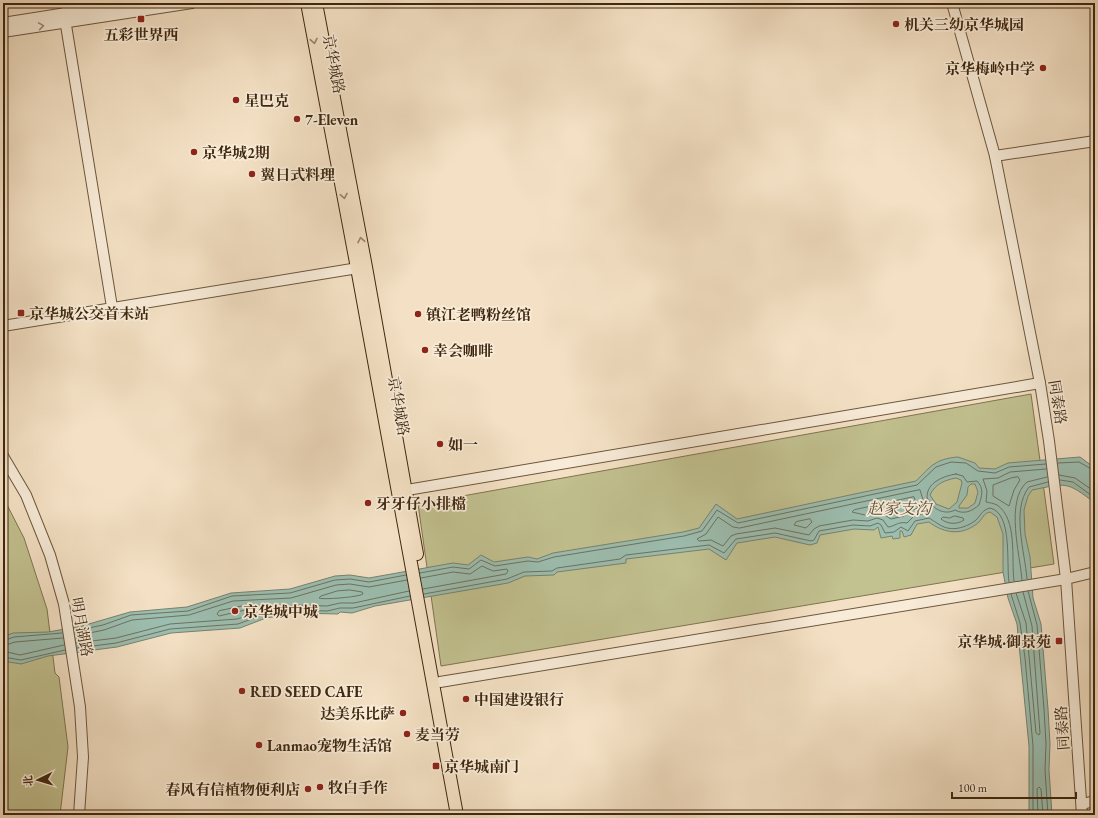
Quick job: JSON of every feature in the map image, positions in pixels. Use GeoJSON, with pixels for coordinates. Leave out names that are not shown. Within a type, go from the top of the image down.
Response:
{"type":"FeatureCollection","features":[{"type":"Feature","properties":{"kind":"main road","name":"京华城路"},"geometry":{"type":"LineString","coordinates":[[306,3],[362,268],[406,490],[413,555]]}},
{"type":"Feature","properties":{"kind":"main road","name":"京华城路"},"geometry":{"type":"LineString","coordinates":[[316,3],[425,619],[457,815]]}},
{"type":"Feature","properties":{"kind":"main road","name":"京华城路"},"geometry":{"type":"LineString","coordinates":[[425,619],[440,682],[465,815]]}},
{"type":"Feature","properties":{"kind":"street"},"geometry":{"type":"LineString","coordinates":[[3,32],[129,3]]}},
{"type":"Feature","properties":{"kind":"street"},"geometry":{"type":"LineString","coordinates":[[3,23],[192,3]]}},
{"type":"Feature","properties":{"kind":"street","name":"同泰路"},"geometry":{"type":"LineString","coordinates":[[952,3],[995,156],[1040,383],[1049,441],[1066,579],[1082,815]]}},
{"type":"Feature","properties":{"kind":"street"},"geometry":{"type":"LineString","coordinates":[[65,17],[112,307]]}},
{"type":"Feature","properties":{"kind":"street"},"geometry":{"type":"LineString","coordinates":[[995,156],[1095,141]]}},
{"type":"Feature","properties":{"kind":"street"},"geometry":{"type":"LineString","coordinates":[[3,326],[112,307],[362,268]]}},
{"type":"Feature","properties":{"kind":"street"},"geometry":{"type":"LineString","coordinates":[[406,490],[1040,383]]}},
{"type":"Feature","properties":{"kind":"street","name":"明月湖路"},"geometry":{"type":"LineString","coordinates":[[3,456],[26,495],[50,554],[64,604],[75,674],[83,757],[79,815]]}},
{"type":"Feature","properties":{"kind":"street"},"geometry":{"type":"LineString","coordinates":[[440,682],[1066,579],[1095,572]]}},
{"type":"Feature","properties":{"kind":"street"},"geometry":{"type":"LineString","coordinates":[[1082,804],[1095,801]]}},
{"type":"Feature","properties":{"kind":"shaded area"},"geometry":{"type":"Polygon","coordinates":[[[1031,394],[1054,564],[441,666],[418,504],[1031,394]]]}},
{"type":"Feature","properties":{"kind":"shaded area"},"geometry":{"type":"Polygon","coordinates":[[[3,497],[24,538],[47,609],[55,673],[59,677],[68,747],[60,815],[3,815],[3,497]]]}},
{"type":"Feature","properties":{"kind":"water","name":"赵家支沟"},"geometry":{"type":"Polygon","coordinates":[[[958,457],[975,463],[979,468],[995,469],[1008,463],[1080,457],[1095,468],[1095,503],[1072,487],[1060,485],[1032,490],[1028,496],[1024,510],[1025,534],[1030,557],[1033,598],[1041,624],[1048,709],[1050,744],[1049,770],[1052,815],[1029,815],[1029,746],[1017,624],[1008,598],[1003,572],[1003,534],[997,517],[990,512],[973,527],[967,530],[954,532],[941,529],[929,522],[917,524],[911,535],[904,537],[902,531],[900,531],[900,538],[893,539],[892,536],[881,538],[878,527],[874,530],[854,529],[820,535],[817,543],[810,545],[775,537],[737,543],[726,560],[709,549],[626,559],[626,563],[557,572],[554,575],[525,576],[508,583],[375,606],[352,613],[297,613],[266,618],[240,628],[171,633],[117,647],[48,656],[21,664],[3,661],[3,637],[13,633],[48,632],[82,626],[130,612],[187,607],[231,593],[290,589],[335,576],[350,575],[369,578],[453,563],[468,565],[481,555],[494,562],[528,557],[537,559],[553,553],[683,532],[699,528],[716,504],[737,519],[916,481],[934,464],[950,458],[958,457]],[[956,478],[941,483],[932,491],[930,495],[936,504],[949,509],[957,502],[962,483],[961,480],[956,478]],[[971,484],[968,487],[967,495],[959,508],[968,508],[975,503],[978,492],[975,484],[971,484]]]}},
{"type":"Feature","properties":{"kind":"place","name":"五彩世界西"},"geometry":{"type":"Point","coordinates":[141,19]}},
{"type":"Feature","properties":{"kind":"place","name":"机关三幼京华城园"},"geometry":{"type":"Point","coordinates":[896,24]}},
{"type":"Feature","properties":{"kind":"place","name":"京华梅岭中学"},"geometry":{"type":"Point","coordinates":[1043,68]}},
{"type":"Feature","properties":{"kind":"place","name":"星巴克"},"geometry":{"type":"Point","coordinates":[236,100]}},
{"type":"Feature","properties":{"kind":"place","name":"7-Eleven"},"geometry":{"type":"Point","coordinates":[297,119]}},
{"type":"Feature","properties":{"kind":"place","name":"京华城2期"},"geometry":{"type":"Point","coordinates":[194,152]}},
{"type":"Feature","properties":{"kind":"place","name":"翼日式料理"},"geometry":{"type":"Point","coordinates":[252,174]}},
{"type":"Feature","properties":{"kind":"place","name":"京华城公交首末站"},"geometry":{"type":"Point","coordinates":[21,313]}},
{"type":"Feature","properties":{"kind":"place","name":"镇江老鸭粉丝馆"},"geometry":{"type":"Point","coordinates":[418,314]}},
{"type":"Feature","properties":{"kind":"place","name":"幸会咖啡"},"geometry":{"type":"Point","coordinates":[425,350]}},
{"type":"Feature","properties":{"kind":"place","name":"如一"},"geometry":{"type":"Point","coordinates":[440,444]}},
{"type":"Feature","properties":{"kind":"place","name":"牙牙仔小排檔"},"geometry":{"type":"Point","coordinates":[368,503]}},
{"type":"Feature","properties":{"kind":"place","name":"京华城中城"},"geometry":{"type":"Point","coordinates":[235,611]}},
{"type":"Feature","properties":{"kind":"place","name":"京华城·御景苑"},"geometry":{"type":"Point","coordinates":[1059,641]}},
{"type":"Feature","properties":{"kind":"place","name":"RED SEED CAFE"},"geometry":{"type":"Point","coordinates":[242,691]}},
{"type":"Feature","properties":{"kind":"place","name":"中国建设银行"},"geometry":{"type":"Point","coordinates":[466,699]}},
{"type":"Feature","properties":{"kind":"place","name":"达美乐比萨"},"geometry":{"type":"Point","coordinates":[403,713]}},
{"type":"Feature","properties":{"kind":"place","name":"麦当劳"},"geometry":{"type":"Point","coordinates":[407,734]}},
{"type":"Feature","properties":{"kind":"place","name":"Lanmao宠物生活馆"},"geometry":{"type":"Point","coordinates":[259,745]}},
{"type":"Feature","properties":{"kind":"place","name":"京华城南门"},"geometry":{"type":"Point","coordinates":[436,766]}},
{"type":"Feature","properties":{"kind":"place","name":"牧白手作"},"geometry":{"type":"Point","coordinates":[320,787]}},
{"type":"Feature","properties":{"kind":"place","name":"春风有信植物便利店"},"geometry":{"type":"Point","coordinates":[308,789]}}]}
